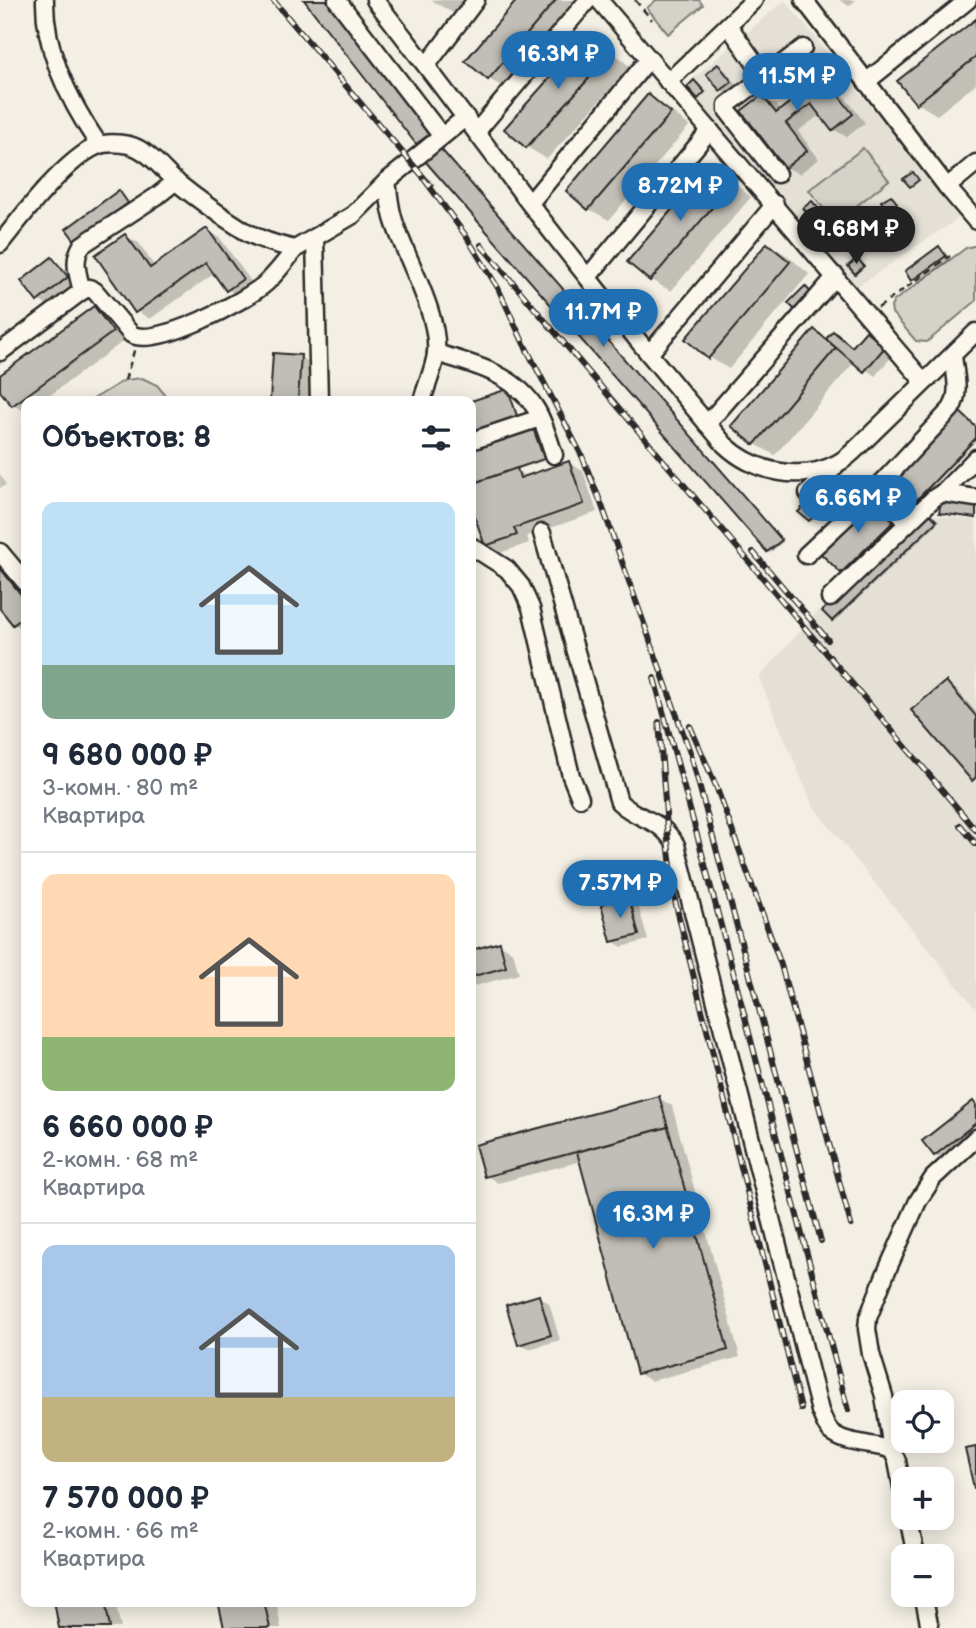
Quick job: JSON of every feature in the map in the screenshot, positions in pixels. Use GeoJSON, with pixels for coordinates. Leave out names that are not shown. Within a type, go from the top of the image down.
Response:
{"type":"FeatureCollection","features":[{"type":"Feature","properties":{"kind":"street"},"geometry":{"type":"LineString","coordinates":[[45,0],[45,15],[51,42],[64,79],[79,115],[99,145]]}},
{"type":"Feature","properties":{"kind":"street"},"geometry":{"type":"LineString","coordinates":[[337,0],[441,135]]}},
{"type":"Feature","properties":{"kind":"street"},"geometry":{"type":"LineString","coordinates":[[375,0],[649,355],[735,454],[752,464],[802,474],[820,471],[840,462]]}},
{"type":"Feature","properties":{"kind":"street"},"geometry":{"type":"LineString","coordinates":[[427,65],[477,0]]}},
{"type":"Feature","properties":{"kind":"street"},"geometry":{"type":"LineString","coordinates":[[477,131],[588,0]]}},
{"type":"Feature","properties":{"kind":"street"},"geometry":{"type":"LineString","coordinates":[[599,0],[924,382]]}},
{"type":"Feature","properties":{"kind":"street"},"geometry":{"type":"LineString","coordinates":[[668,82],[754,0]]}},
{"type":"Feature","properties":{"kind":"street"},"geometry":{"type":"LineString","coordinates":[[804,0],[976,221]]}},
{"type":"Feature","properties":{"kind":"street"},"geometry":{"type":"LineString","coordinates":[[866,82],[968,0]]}},
{"type":"Feature","properties":{"kind":"street"},"geometry":{"type":"LineString","coordinates":[[728,25],[765,77]]}},
{"type":"Feature","properties":{"kind":"street"},"geometry":{"type":"LineString","coordinates":[[777,174],[727,110],[731,102],[803,48]]}},
{"type":"Feature","properties":{"kind":"street"},"geometry":{"type":"LineString","coordinates":[[530,203],[649,59]]}},
{"type":"Feature","properties":{"kind":"street"},"geometry":{"type":"LineString","coordinates":[[0,352],[89,288],[95,291],[124,329],[137,338],[158,337],[239,301],[265,284],[295,249],[353,215],[387,181],[466,117]]}},
{"type":"Feature","properties":{"kind":"street"},"geometry":{"type":"LineString","coordinates":[[588,276],[710,130]]}},
{"type":"Feature","properties":{"kind":"street"},"geometry":{"type":"LineString","coordinates":[[0,244],[53,182],[83,154],[99,145],[130,145],[150,157],[176,181],[246,231],[270,243],[295,249]]}},
{"type":"Feature","properties":{"kind":"street"},"geometry":{"type":"LineString","coordinates":[[947,187],[976,163]]}},
{"type":"Feature","properties":{"kind":"street"},"geometry":{"type":"LineString","coordinates":[[82,291],[75,262],[82,245],[176,181]]}},
{"type":"Feature","properties":{"kind":"street"},"geometry":{"type":"LineString","coordinates":[[387,181],[394,222],[420,282],[431,317],[436,353],[423,396]]}},
{"type":"Feature","properties":{"kind":"street"},"geometry":{"type":"LineString","coordinates":[[649,355],[775,204]]}},
{"type":"Feature","properties":{"kind":"street"},"geometry":{"type":"LineString","coordinates":[[315,239],[319,396]]}},
{"type":"Feature","properties":{"kind":"street"},"geometry":{"type":"LineString","coordinates":[[707,424],[836,276]]}},
{"type":"Feature","properties":{"kind":"street"},"geometry":{"type":"LineString","coordinates":[[808,493],[976,332]]}},
{"type":"Feature","properties":{"kind":"street"},"geometry":{"type":"LineString","coordinates":[[436,353],[509,380],[522,389],[540,418],[554,455]]}},
{"type":"Feature","properties":{"kind":"street"},"geometry":{"type":"LineString","coordinates":[[806,555],[876,489],[956,401],[953,356]]}},
{"type":"Feature","properties":{"kind":"street"},"geometry":{"type":"LineString","coordinates":[[476,439],[540,418]]}},
{"type":"Feature","properties":{"kind":"street"},"geometry":{"type":"LineString","coordinates":[[830,598],[976,458]]}},
{"type":"Feature","properties":{"kind":"street"},"geometry":{"type":"LineString","coordinates":[[876,489],[908,523]]}},
{"type":"Feature","properties":{"kind":"street"},"geometry":{"type":"LineString","coordinates":[[942,493],[976,498]]}},
{"type":"Feature","properties":{"kind":"street"},"geometry":{"type":"LineString","coordinates":[[542,533],[619,802],[632,814],[651,820],[667,830],[676,845],[820,1412],[830,1431],[844,1439],[891,1450]]}},
{"type":"Feature","properties":{"kind":"street"},"geometry":{"type":"LineString","coordinates":[[476,548],[507,569],[521,586],[531,608],[571,776],[580,798]]}},
{"type":"Feature","properties":{"kind":"street"},"geometry":{"type":"LineString","coordinates":[[0,552],[21,577]]}},
{"type":"Feature","properties":{"kind":"street"},"geometry":{"type":"LineString","coordinates":[[891,1443],[884,1396],[871,1354],[868,1318],[918,1201],[933,1178],[976,1138]]}},
{"type":"Feature","properties":{"kind":"street"},"geometry":{"type":"LineString","coordinates":[[926,1607],[930,1628]]}},
{"type":"Feature","properties":{"kind":"path"},"geometry":{"type":"LineString","coordinates":[[635,0],[652,20]]}},
{"type":"Feature","properties":{"kind":"path"},"geometry":{"type":"LineString","coordinates":[[868,318],[880,306],[950,256]]}},
{"type":"Feature","properties":{"kind":"path"},"geometry":{"type":"LineString","coordinates":[[125,380],[137,338]]}},
{"type":"Feature","properties":{"kind":"shaded area"},"geometry":{"type":"Polygon","coordinates":[[[656,0],[699,0],[703,5],[668,34],[647,8],[656,0]]]}},
{"type":"Feature","properties":{"kind":"shaded area"},"geometry":{"type":"Polygon","coordinates":[[[785,0],[960,217],[855,288],[682,88],[785,0]]]}},
{"type":"Feature","properties":{"kind":"shaded area"},"geometry":{"type":"Polygon","coordinates":[[[863,148],[889,180],[835,223],[809,190],[863,148]]]}},
{"type":"Feature","properties":{"kind":"shaded area"},"geometry":{"type":"Polygon","coordinates":[[[976,246],[976,301],[927,342],[916,341],[892,313],[894,301],[966,248],[976,246]]]}},
{"type":"Feature","properties":{"kind":"shaded area"},"geometry":{"type":"Polygon","coordinates":[[[142,378],[157,385],[166,396],[98,396],[125,380],[142,378]]]}},
{"type":"Feature","properties":{"kind":"shaded area"},"geometry":{"type":"Polygon","coordinates":[[[933,515],[976,520],[976,1009],[813,806],[759,678],[819,610],[832,621],[937,521],[933,515]]]}},
{"type":"Feature","properties":{"kind":"building"},"geometry":{"type":"Polygon","coordinates":[[[304,0],[326,0],[430,134],[416,144],[304,0]]]}},
{"type":"Feature","properties":{"kind":"building"},"geometry":{"type":"Polygon","coordinates":[[[517,0],[556,0],[488,80],[465,61],[517,0]]]}},
{"type":"Feature","properties":{"kind":"building"},"geometry":{"type":"Polygon","coordinates":[[[976,19],[976,57],[916,104],[897,81],[976,19]]]}},
{"type":"Feature","properties":{"kind":"building"},"geometry":{"type":"Polygon","coordinates":[[[589,34],[611,54],[526,148],[504,129],[589,34]]]}},
{"type":"Feature","properties":{"kind":"building"},"geometry":{"type":"Polygon","coordinates":[[[810,59],[853,114],[832,131],[811,104],[786,123],[807,151],[785,168],[741,111],[762,95],[776,113],[803,92],[790,74],[810,59]]]}},
{"type":"Feature","properties":{"kind":"building"},"geometry":{"type":"Polygon","coordinates":[[[718,64],[732,82],[720,91],[706,74],[718,64]]]}},
{"type":"Feature","properties":{"kind":"building"},"geometry":{"type":"Polygon","coordinates":[[[694,80],[705,92],[698,99],[687,87],[694,80]]]}},
{"type":"Feature","properties":{"kind":"building"},"geometry":{"type":"Polygon","coordinates":[[[648,94],[671,113],[588,210],[566,191],[648,94]]]}},
{"type":"Feature","properties":{"kind":"building"},"geometry":{"type":"Polygon","coordinates":[[[440,148],[782,540],[767,552],[425,161],[440,148]]]}},
{"type":"Feature","properties":{"kind":"building"},"geometry":{"type":"Polygon","coordinates":[[[710,165],[732,184],[650,281],[627,262],[710,165]]]}},
{"type":"Feature","properties":{"kind":"building"},"geometry":{"type":"Polygon","coordinates":[[[913,172],[919,180],[910,187],[903,179],[913,172]]]}},
{"type":"Feature","properties":{"kind":"building"},"geometry":{"type":"Polygon","coordinates":[[[119,190],[128,203],[76,242],[66,229],[119,190]]]}},
{"type":"Feature","properties":{"kind":"building"},"geometry":{"type":"Polygon","coordinates":[[[891,195],[897,203],[887,210],[881,201],[891,195]]]}},
{"type":"Feature","properties":{"kind":"building"},"geometry":{"type":"Polygon","coordinates":[[[812,201],[819,209],[810,216],[803,208],[812,201]]]}},
{"type":"Feature","properties":{"kind":"building"},"geometry":{"type":"Polygon","coordinates":[[[871,208],[877,217],[868,224],[862,215],[871,208]]]}},
{"type":"Feature","properties":{"kind":"building"},"geometry":{"type":"Polygon","coordinates":[[[207,228],[243,279],[226,291],[206,263],[135,313],[95,255],[125,234],[150,268],[207,228]]]}},
{"type":"Feature","properties":{"kind":"building"},"geometry":{"type":"Polygon","coordinates":[[[767,243],[790,262],[708,359],[685,339],[767,243]]]}},
{"type":"Feature","properties":{"kind":"building"},"geometry":{"type":"Polygon","coordinates":[[[939,246],[946,256],[911,281],[905,271],[939,246]]]}},
{"type":"Feature","properties":{"kind":"building"},"geometry":{"type":"Polygon","coordinates":[[[52,257],[68,277],[37,302],[21,281],[52,257]]]}},
{"type":"Feature","properties":{"kind":"building"},"geometry":{"type":"Polygon","coordinates":[[[857,258],[864,266],[855,274],[848,266],[857,258]]]}},
{"type":"Feature","properties":{"kind":"building"},"geometry":{"type":"Polygon","coordinates":[[[805,286],[815,297],[798,313],[788,303],[805,286]]]}},
{"type":"Feature","properties":{"kind":"building"},"geometry":{"type":"Polygon","coordinates":[[[94,306],[113,332],[26,396],[21,396],[21,399],[12,406],[0,391],[0,375],[94,306]]]}},
{"type":"Feature","properties":{"kind":"building"},"geometry":{"type":"Polygon","coordinates":[[[814,329],[836,348],[754,445],[731,426],[814,329]]]}},
{"type":"Feature","properties":{"kind":"building"},"geometry":{"type":"Polygon","coordinates":[[[833,331],[852,347],[866,331],[885,347],[864,372],[826,339],[833,331]]]}},
{"type":"Feature","properties":{"kind":"building"},"geometry":{"type":"Polygon","coordinates":[[[273,353],[301,355],[298,396],[270,396],[273,353]]]}},
{"type":"Feature","properties":{"kind":"building"},"geometry":{"type":"Polygon","coordinates":[[[508,389],[517,416],[476,430],[476,399],[508,389]]]}},
{"type":"Feature","properties":{"kind":"building"},"geometry":{"type":"Polygon","coordinates":[[[958,410],[976,427],[976,438],[906,511],[883,489],[958,410]]]}},
{"type":"Feature","properties":{"kind":"building"},"geometry":{"type":"Polygon","coordinates":[[[533,428],[544,459],[476,482],[476,447],[533,428]]]}},
{"type":"Feature","properties":{"kind":"building"},"geometry":{"type":"Polygon","coordinates":[[[569,461],[584,504],[514,528],[517,535],[485,546],[476,520],[476,482],[517,468],[520,478],[569,461]]]}},
{"type":"Feature","properties":{"kind":"building"},"geometry":{"type":"Polygon","coordinates":[[[834,475],[844,485],[818,512],[808,502],[834,475]]]}},
{"type":"Feature","properties":{"kind":"building"},"geometry":{"type":"Polygon","coordinates":[[[876,497],[897,518],[841,573],[819,552],[876,497]]]}},
{"type":"Feature","properties":{"kind":"building"},"geometry":{"type":"Polygon","coordinates":[[[941,500],[976,504],[976,518],[939,513],[941,500]]]}},
{"type":"Feature","properties":{"kind":"building"},"geometry":{"type":"Polygon","coordinates":[[[808,502],[818,512],[809,521],[798,512],[808,502]]]}},
{"type":"Feature","properties":{"kind":"building"},"geometry":{"type":"Polygon","coordinates":[[[927,511],[937,521],[832,621],[822,611],[927,511]]]}},
{"type":"Feature","properties":{"kind":"building"},"geometry":{"type":"Polygon","coordinates":[[[0,568],[21,595],[21,619],[13,625],[0,609],[0,568]]]}},
{"type":"Feature","properties":{"kind":"building"},"geometry":{"type":"Polygon","coordinates":[[[946,681],[976,716],[976,777],[972,781],[911,710],[946,681]]]}},
{"type":"Feature","properties":{"kind":"building"},"geometry":{"type":"Polygon","coordinates":[[[629,897],[639,935],[611,942],[601,904],[629,897]]]}},
{"type":"Feature","properties":{"kind":"building"},"geometry":{"type":"Polygon","coordinates":[[[500,942],[506,967],[476,976],[476,949],[500,942]]]}},
{"type":"Feature","properties":{"kind":"building"},"geometry":{"type":"Polygon","coordinates":[[[659,1096],[668,1127],[484,1177],[476,1145],[659,1096]]]}},
{"type":"Feature","properties":{"kind":"building"},"geometry":{"type":"Polygon","coordinates":[[[973,1101],[976,1105],[976,1123],[934,1156],[922,1141],[973,1101]]]}},
{"type":"Feature","properties":{"kind":"building"},"geometry":{"type":"Polygon","coordinates":[[[668,1127],[728,1350],[637,1374],[577,1152],[668,1127]]]}},
{"type":"Feature","properties":{"kind":"building"},"geometry":{"type":"Polygon","coordinates":[[[539,1295],[551,1335],[518,1345],[506,1305],[539,1295]]]}},
{"type":"Feature","properties":{"kind":"building"},"geometry":{"type":"Polygon","coordinates":[[[976,1447],[976,1488],[974,1488],[965,1449],[976,1447]]]}},
{"type":"Feature","properties":{"kind":"building"},"geometry":{"type":"Polygon","coordinates":[[[55,1607],[106,1607],[110,1628],[59,1628],[55,1607]]]}},
{"type":"Feature","properties":{"kind":"building"},"geometry":{"type":"Polygon","coordinates":[[[219,1607],[265,1607],[270,1628],[224,1628],[219,1607]]]}},
{"type":"Feature","properties":{"kind":"railway"},"geometry":{"type":"LineString","coordinates":[[273,0],[431,186]]}},
{"type":"Feature","properties":{"kind":"railway"},"geometry":{"type":"LineString","coordinates":[[424,179],[466,236],[498,288],[582,456],[601,503],[691,755],[821,1241]]}},
{"type":"Feature","properties":{"kind":"railway"},"geometry":{"type":"LineString","coordinates":[[481,245],[976,830]]}},
{"type":"Feature","properties":{"kind":"railway"},"geometry":{"type":"LineString","coordinates":[[753,552],[828,640]]}},
{"type":"Feature","properties":{"kind":"railway"},"geometry":{"type":"LineString","coordinates":[[654,678],[848,1410]]}},
{"type":"Feature","properties":{"kind":"railway"},"geometry":{"type":"LineString","coordinates":[[659,722],[675,901],[801,1409]]}},
{"type":"Feature","properties":{"kind":"railway"},"geometry":{"type":"LineString","coordinates":[[690,726],[716,786],[781,965],[851,1225]]}},
{"type":"Feature","properties":{"kind":"railway"},"geometry":{"type":"LineString","coordinates":[[960,825],[976,844]]}}]}
